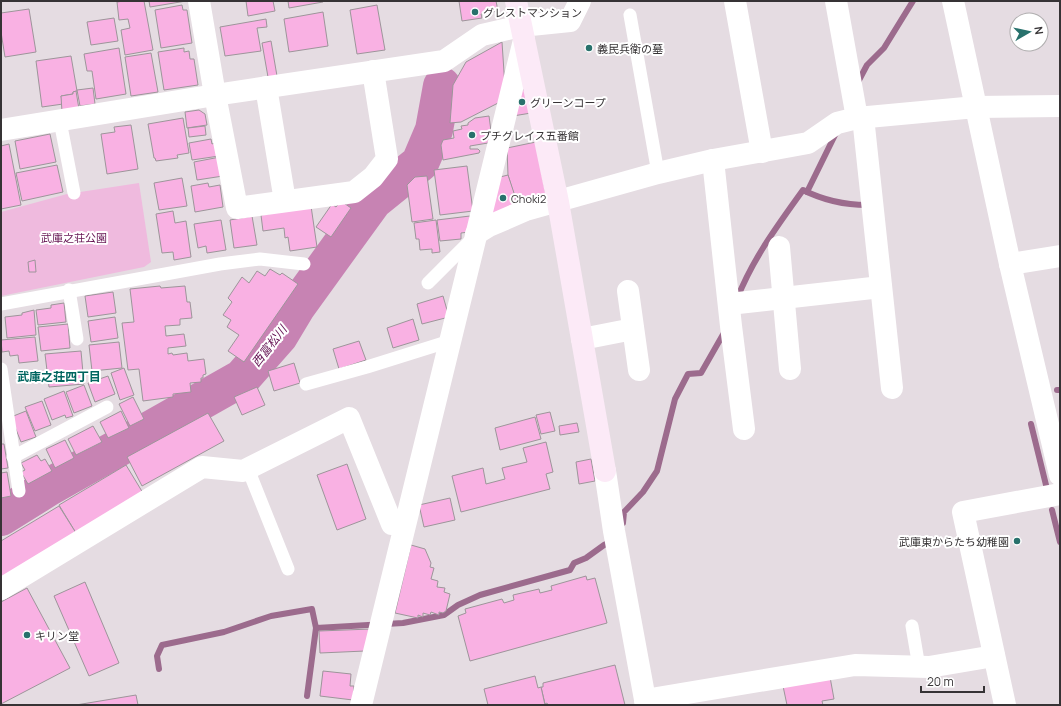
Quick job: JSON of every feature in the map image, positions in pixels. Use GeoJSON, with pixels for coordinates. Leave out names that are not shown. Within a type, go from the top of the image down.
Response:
{"type":"FeatureCollection","features":[{"type":"Feature","properties":{"kind":"street"},"geometry":{"type":"LineString","coordinates":[[199,1],[215,95],[237,208],[354,192],[373,177],[386,159],[373,71]]}},
{"type":"Feature","properties":{"kind":"street"},"geometry":{"type":"LineString","coordinates":[[516,1],[558,202],[616,540],[646,702],[855,665],[929,667],[994,656]]}},
{"type":"Feature","properties":{"kind":"street"},"geometry":{"type":"LineString","coordinates":[[1,130],[266,87],[444,61],[482,35],[523,33],[570,21],[580,1]]}},
{"type":"Feature","properties":{"kind":"street"},"geometry":{"type":"LineString","coordinates":[[735,1],[762,152]]}},
{"type":"Feature","properties":{"kind":"street"},"geometry":{"type":"LineString","coordinates":[[836,1],[860,117],[892,388]]}},
{"type":"Feature","properties":{"kind":"street"},"geometry":{"type":"LineString","coordinates":[[953,1],[1010,264],[1052,403],[1060,475]]}},
{"type":"Feature","properties":{"kind":"street"},"geometry":{"type":"LineString","coordinates":[[361,705],[476,234],[523,33]]}},
{"type":"Feature","properties":{"kind":"street"},"geometry":{"type":"LineString","coordinates":[[266,87],[284,201]]}},
{"type":"Feature","properties":{"kind":"street"},"geometry":{"type":"LineString","coordinates":[[476,234],[489,226],[526,210],[713,160],[808,143],[837,123],[860,117],[976,107],[1060,106]]}},
{"type":"Feature","properties":{"kind":"street"},"geometry":{"type":"LineString","coordinates":[[713,160],[733,310],[744,429]]}},
{"type":"Feature","properties":{"kind":"street"},"geometry":{"type":"LineString","coordinates":[[779,247],[790,369]]}},
{"type":"Feature","properties":{"kind":"street"},"geometry":{"type":"LineString","coordinates":[[1010,264],[1060,256]]}},
{"type":"Feature","properties":{"kind":"street"},"geometry":{"type":"LineString","coordinates":[[733,310],[784,298],[881,287]]}},
{"type":"Feature","properties":{"kind":"street"},"geometry":{"type":"LineString","coordinates":[[628,291],[639,370]]}},
{"type":"Feature","properties":{"kind":"street"},"geometry":{"type":"LineString","coordinates":[[582,339],[633,330]]}},
{"type":"Feature","properties":{"kind":"street"},"geometry":{"type":"LineString","coordinates":[[1,589],[202,467],[243,471],[349,418],[392,524],[404,525]]}},
{"type":"Feature","properties":{"kind":"street"},"geometry":{"type":"LineString","coordinates":[[1005,705],[963,512],[1060,494]]}},
{"type":"Feature","properties":{"kind":"lane"},"geometry":{"type":"LineString","coordinates":[[630,15],[658,174]]}},
{"type":"Feature","properties":{"kind":"lane"},"geometry":{"type":"LineString","coordinates":[[60,121],[74,193]]}},
{"type":"Feature","properties":{"kind":"lane"},"geometry":{"type":"LineString","coordinates":[[428,283],[476,234]]}},
{"type":"Feature","properties":{"kind":"lane"},"geometry":{"type":"LineString","coordinates":[[1,304],[69,290],[220,264],[260,259],[304,264]]}},
{"type":"Feature","properties":{"kind":"lane"},"geometry":{"type":"LineString","coordinates":[[69,290],[77,339]]}},
{"type":"Feature","properties":{"kind":"lane"},"geometry":{"type":"LineString","coordinates":[[306,384],[450,341]]}},
{"type":"Feature","properties":{"kind":"lane"},"geometry":{"type":"LineString","coordinates":[[1,369],[19,491]]}},
{"type":"Feature","properties":{"kind":"lane"},"geometry":{"type":"LineString","coordinates":[[13,457],[107,407]]}},
{"type":"Feature","properties":{"kind":"lane"},"geometry":{"type":"LineString","coordinates":[[248,469],[288,570]]}},
{"type":"Feature","properties":{"kind":"lane"},"geometry":{"type":"LineString","coordinates":[[912,626],[919,667]]}},
{"type":"Feature","properties":{"kind":"green space","name":"武庫之荘公園"},"geometry":{"type":"Polygon","coordinates":[[[139,183],[151,262],[144,267],[1,296],[1,212],[67,194],[139,183]]]}},
{"type":"Feature","properties":{"kind":"building"},"geometry":{"type":"Polygon","coordinates":[[[144,1],[153,50],[125,55],[121,30],[130,28],[128,19],[119,20],[117,2],[144,1]]]}},
{"type":"Feature","properties":{"kind":"building"},"geometry":{"type":"Polygon","coordinates":[[[149,1],[186,1],[150,7],[149,1]]]}},
{"type":"Feature","properties":{"kind":"building"},"geometry":{"type":"Polygon","coordinates":[[[246,1],[273,1],[275,11],[248,16],[246,1]]]}},
{"type":"Feature","properties":{"kind":"building"},"geometry":{"type":"Polygon","coordinates":[[[288,1],[323,1],[323,2],[289,8],[288,1]]]}},
{"type":"Feature","properties":{"kind":"building","name":"グレストマンション"},"geometry":{"type":"Polygon","coordinates":[[[459,1],[496,1],[498,11],[481,14],[482,18],[462,21],[459,1]]]}},
{"type":"Feature","properties":{"kind":"building"},"geometry":{"type":"Polygon","coordinates":[[[182,5],[183,10],[187,10],[192,43],[161,48],[155,10],[182,5]]]}},
{"type":"Feature","properties":{"kind":"building"},"geometry":{"type":"Polygon","coordinates":[[[377,5],[385,50],[357,54],[350,10],[377,5]]]}},
{"type":"Feature","properties":{"kind":"building"},"geometry":{"type":"Polygon","coordinates":[[[29,9],[36,52],[5,57],[1,32],[1,13],[29,9]]]}},
{"type":"Feature","properties":{"kind":"building"},"geometry":{"type":"Polygon","coordinates":[[[323,12],[328,46],[289,52],[284,19],[323,12]]]}},
{"type":"Feature","properties":{"kind":"building"},"geometry":{"type":"Polygon","coordinates":[[[114,18],[118,41],[91,45],[87,22],[114,18]]]}},
{"type":"Feature","properties":{"kind":"building"},"geometry":{"type":"Polygon","coordinates":[[[266,19],[267,27],[257,28],[261,51],[225,56],[220,27],[266,19]]]}},
{"type":"Feature","properties":{"kind":"building"},"geometry":{"type":"Polygon","coordinates":[[[271,41],[277,76],[268,77],[262,43],[271,41]]]}},
{"type":"Feature","properties":{"kind":"building"},"geometry":{"type":"Polygon","coordinates":[[[502,42],[505,87],[500,102],[461,122],[450,123],[453,85],[466,62],[502,42]]]}},
{"type":"Feature","properties":{"kind":"building"},"geometry":{"type":"Polygon","coordinates":[[[119,48],[126,94],[96,99],[92,71],[87,71],[84,54],[119,48]]]}},
{"type":"Feature","properties":{"kind":"building"},"geometry":{"type":"Polygon","coordinates":[[[184,48],[184,52],[189,51],[190,59],[194,59],[198,85],[164,90],[158,52],[184,48]]]}},
{"type":"Feature","properties":{"kind":"building"},"geometry":{"type":"Polygon","coordinates":[[[151,53],[158,92],[131,96],[125,57],[151,53]]]}},
{"type":"Feature","properties":{"kind":"building"},"geometry":{"type":"Polygon","coordinates":[[[71,56],[77,91],[73,92],[73,94],[61,96],[63,104],[42,107],[36,61],[71,56]]]}},
{"type":"Feature","properties":{"kind":"building"},"geometry":{"type":"Polygon","coordinates":[[[93,88],[95,104],[80,106],[77,90],[93,88]]]}},
{"type":"Feature","properties":{"kind":"building","name":"グリーンコープ"},"geometry":{"type":"Polygon","coordinates":[[[527,89],[531,113],[513,116],[518,91],[527,89]]]}},
{"type":"Feature","properties":{"kind":"building"},"geometry":{"type":"Polygon","coordinates":[[[76,91],[79,109],[62,112],[61,96],[73,94],[73,92],[76,91]]]}},
{"type":"Feature","properties":{"kind":"building"},"geometry":{"type":"Polygon","coordinates":[[[199,110],[205,114],[207,125],[187,128],[185,112],[199,110]]]}},
{"type":"Feature","properties":{"kind":"building","name":"プチグレイス五番館"},"geometry":{"type":"Polygon","coordinates":[[[489,116],[491,131],[488,143],[470,146],[470,149],[478,149],[480,151],[479,153],[443,160],[441,145],[443,140],[454,138],[453,131],[462,129],[461,126],[468,125],[468,123],[475,118],[489,116]]]}},
{"type":"Feature","properties":{"kind":"building"},"geometry":{"type":"Polygon","coordinates":[[[183,118],[189,153],[177,155],[178,158],[156,161],[154,158],[148,124],[183,118]]]}},
{"type":"Feature","properties":{"kind":"building"},"geometry":{"type":"Polygon","coordinates":[[[131,125],[138,169],[107,174],[101,134],[115,132],[114,127],[131,125]]]}},
{"type":"Feature","properties":{"kind":"building"},"geometry":{"type":"Polygon","coordinates":[[[205,126],[206,135],[189,137],[188,128],[205,126]]]}},
{"type":"Feature","properties":{"kind":"building"},"geometry":{"type":"Polygon","coordinates":[[[50,134],[56,162],[20,169],[15,141],[50,134]]]}},
{"type":"Feature","properties":{"kind":"building"},"geometry":{"type":"Polygon","coordinates":[[[211,139],[212,144],[217,142],[219,156],[192,160],[189,143],[211,139]]]}},
{"type":"Feature","properties":{"kind":"building"},"geometry":{"type":"Polygon","coordinates":[[[536,142],[547,200],[517,205],[508,175],[507,148],[536,142]]]}},
{"type":"Feature","properties":{"kind":"building"},"geometry":{"type":"Polygon","coordinates":[[[9,144],[21,205],[1,209],[1,146],[9,144]]]}},
{"type":"Feature","properties":{"kind":"building"},"geometry":{"type":"Polygon","coordinates":[[[220,157],[223,176],[197,180],[194,162],[220,157]]]}},
{"type":"Feature","properties":{"kind":"building"},"geometry":{"type":"Polygon","coordinates":[[[57,165],[63,192],[22,201],[16,173],[57,165]]]}},
{"type":"Feature","properties":{"kind":"building"},"geometry":{"type":"Polygon","coordinates":[[[467,166],[473,211],[440,215],[434,170],[467,166]]]}},
{"type":"Feature","properties":{"kind":"building"},"geometry":{"type":"Polygon","coordinates":[[[508,175],[519,208],[492,219],[490,209],[500,177],[508,175]]]}},
{"type":"Feature","properties":{"kind":"building"},"geometry":{"type":"Polygon","coordinates":[[[427,176],[433,219],[412,222],[407,185],[415,177],[427,176]]]}},
{"type":"Feature","properties":{"kind":"building"},"geometry":{"type":"Polygon","coordinates":[[[182,178],[187,206],[159,210],[154,183],[182,178]]]}},
{"type":"Feature","properties":{"kind":"building"},"geometry":{"type":"Polygon","coordinates":[[[208,183],[209,187],[220,185],[223,207],[195,212],[191,186],[208,183]]]}},
{"type":"Feature","properties":{"kind":"building"},"geometry":{"type":"Polygon","coordinates":[[[341,201],[351,208],[331,237],[316,227],[332,204],[336,207],[341,201]]]}},
{"type":"Feature","properties":{"kind":"building"},"geometry":{"type":"Polygon","coordinates":[[[311,206],[317,247],[290,251],[288,237],[285,238],[284,228],[263,231],[261,215],[311,206]]]}},
{"type":"Feature","properties":{"kind":"building"},"geometry":{"type":"Polygon","coordinates":[[[173,211],[175,223],[186,221],[191,257],[174,260],[173,252],[162,253],[156,214],[173,211]]]}},
{"type":"Feature","properties":{"kind":"building"},"geometry":{"type":"Polygon","coordinates":[[[252,216],[257,245],[234,248],[230,220],[252,216]]]}},
{"type":"Feature","properties":{"kind":"building"},"geometry":{"type":"Polygon","coordinates":[[[470,216],[469,232],[461,233],[461,239],[440,241],[437,220],[470,216]]]}},
{"type":"Feature","properties":{"kind":"building"},"geometry":{"type":"Polygon","coordinates":[[[221,220],[226,250],[207,253],[206,246],[198,248],[194,224],[221,220]]]}},
{"type":"Feature","properties":{"kind":"building"},"geometry":{"type":"Polygon","coordinates":[[[436,220],[440,252],[432,253],[432,249],[420,250],[419,239],[416,239],[414,223],[436,220]]]}},
{"type":"Feature","properties":{"kind":"building"},"geometry":{"type":"Polygon","coordinates":[[[35,260],[36,272],[29,272],[28,262],[35,260]]]}},
{"type":"Feature","properties":{"kind":"building"},"geometry":{"type":"Polygon","coordinates":[[[270,269],[280,275],[282,273],[298,284],[244,362],[228,351],[239,335],[227,327],[231,320],[223,315],[232,302],[228,298],[242,277],[249,283],[257,271],[265,276],[270,269]]]}},
{"type":"Feature","properties":{"kind":"building"},"geometry":{"type":"Polygon","coordinates":[[[160,286],[161,288],[185,286],[187,302],[190,302],[192,318],[180,319],[180,325],[165,326],[166,336],[184,334],[186,346],[168,348],[168,354],[172,353],[173,355],[187,353],[188,361],[204,359],[206,374],[203,375],[203,378],[201,378],[201,382],[190,383],[191,392],[173,394],[173,397],[143,401],[139,369],[128,370],[122,323],[134,322],[130,289],[160,286]]]}},
{"type":"Feature","properties":{"kind":"building"},"geometry":{"type":"Polygon","coordinates":[[[113,292],[116,313],[88,317],[85,296],[113,292]]]}},
{"type":"Feature","properties":{"kind":"building"},"geometry":{"type":"Polygon","coordinates":[[[443,296],[449,317],[422,324],[417,304],[443,296]]]}},
{"type":"Feature","properties":{"kind":"building"},"geometry":{"type":"Polygon","coordinates":[[[64,303],[66,322],[38,325],[36,310],[51,308],[51,305],[64,303]]]}},
{"type":"Feature","properties":{"kind":"building"},"geometry":{"type":"Polygon","coordinates":[[[34,310],[36,335],[7,338],[5,317],[22,315],[22,313],[34,310]]]}},
{"type":"Feature","properties":{"kind":"building"},"geometry":{"type":"Polygon","coordinates":[[[115,317],[118,338],[91,342],[88,321],[115,317]]]}},
{"type":"Feature","properties":{"kind":"building"},"geometry":{"type":"Polygon","coordinates":[[[413,319],[419,340],[393,348],[387,328],[413,319]]]}},
{"type":"Feature","properties":{"kind":"building"},"geometry":{"type":"Polygon","coordinates":[[[68,324],[70,348],[41,351],[38,327],[68,324]]]}},
{"type":"Feature","properties":{"kind":"building"},"geometry":{"type":"Polygon","coordinates":[[[35,337],[38,361],[19,363],[18,355],[10,356],[9,351],[2,352],[1,340],[35,337]]]}},
{"type":"Feature","properties":{"kind":"building"},"geometry":{"type":"Polygon","coordinates":[[[359,341],[366,360],[339,369],[333,349],[359,341]]]}},
{"type":"Feature","properties":{"kind":"building"},"geometry":{"type":"Polygon","coordinates":[[[119,342],[122,368],[92,371],[89,345],[119,342]]]}},
{"type":"Feature","properties":{"kind":"building"},"geometry":{"type":"Polygon","coordinates":[[[81,351],[84,384],[49,387],[45,354],[81,351]]]}},
{"type":"Feature","properties":{"kind":"building"},"geometry":{"type":"Polygon","coordinates":[[[294,363],[300,383],[274,391],[268,371],[294,363]]]}},
{"type":"Feature","properties":{"kind":"building"},"geometry":{"type":"Polygon","coordinates":[[[124,368],[134,395],[120,400],[111,373],[124,368]]]}},
{"type":"Feature","properties":{"kind":"building"},"geometry":{"type":"Polygon","coordinates":[[[108,376],[115,394],[95,402],[88,383],[108,376]]]}},
{"type":"Feature","properties":{"kind":"building"},"geometry":{"type":"Polygon","coordinates":[[[84,385],[92,406],[74,413],[66,392],[84,385]]]}},
{"type":"Feature","properties":{"kind":"building"},"geometry":{"type":"Polygon","coordinates":[[[257,387],[265,405],[242,415],[234,397],[257,387]]]}},
{"type":"Feature","properties":{"kind":"building"},"geometry":{"type":"Polygon","coordinates":[[[64,391],[73,416],[66,418],[65,415],[52,420],[44,399],[64,391]]]}},
{"type":"Feature","properties":{"kind":"building"},"geometry":{"type":"Polygon","coordinates":[[[133,397],[144,419],[130,426],[119,404],[133,397]]]}},
{"type":"Feature","properties":{"kind":"building"},"geometry":{"type":"Polygon","coordinates":[[[42,401],[51,425],[35,431],[25,407],[42,401]]]}},
{"type":"Feature","properties":{"kind":"building"},"geometry":{"type":"Polygon","coordinates":[[[26,411],[36,437],[21,442],[11,417],[26,411]]]}},
{"type":"Feature","properties":{"kind":"building"},"geometry":{"type":"Polygon","coordinates":[[[121,411],[129,428],[108,438],[100,422],[121,411]]]}},
{"type":"Feature","properties":{"kind":"building"},"geometry":{"type":"Polygon","coordinates":[[[550,412],[555,431],[541,434],[536,415],[550,412]]]}},
{"type":"Feature","properties":{"kind":"building"},"geometry":{"type":"Polygon","coordinates":[[[208,413],[224,441],[142,486],[127,457],[208,413]]]}},
{"type":"Feature","properties":{"kind":"building"},"geometry":{"type":"Polygon","coordinates":[[[535,417],[541,439],[500,450],[495,428],[535,417]]]}},
{"type":"Feature","properties":{"kind":"building"},"geometry":{"type":"Polygon","coordinates":[[[577,423],[579,432],[560,435],[559,426],[577,423]]]}},
{"type":"Feature","properties":{"kind":"building"},"geometry":{"type":"Polygon","coordinates":[[[93,426],[102,442],[76,455],[68,439],[93,426]]]}},
{"type":"Feature","properties":{"kind":"building"},"geometry":{"type":"Polygon","coordinates":[[[65,440],[74,458],[55,468],[46,449],[65,440]]]}},
{"type":"Feature","properties":{"kind":"building"},"geometry":{"type":"Polygon","coordinates":[[[546,442],[553,472],[546,474],[550,489],[461,512],[452,476],[483,468],[486,484],[505,479],[502,468],[527,462],[523,448],[546,442]]]}},
{"type":"Feature","properties":{"kind":"building"},"geometry":{"type":"Polygon","coordinates":[[[1,444],[4,444],[8,468],[1,469],[1,444]]]}},
{"type":"Feature","properties":{"kind":"building"},"geometry":{"type":"Polygon","coordinates":[[[37,455],[41,461],[45,459],[52,471],[28,484],[21,472],[25,470],[21,463],[37,455]]]}},
{"type":"Feature","properties":{"kind":"building"},"geometry":{"type":"Polygon","coordinates":[[[591,459],[595,481],[579,484],[576,462],[591,459]]]}},
{"type":"Feature","properties":{"kind":"building"},"geometry":{"type":"Polygon","coordinates":[[[347,464],[366,519],[337,530],[317,475],[347,464]]]}},
{"type":"Feature","properties":{"kind":"building"},"geometry":{"type":"Polygon","coordinates":[[[126,465],[143,493],[76,533],[59,505],[126,465]]]}},
{"type":"Feature","properties":{"kind":"building"},"geometry":{"type":"Polygon","coordinates":[[[7,472],[11,496],[1,498],[1,473],[7,472]]]}},
{"type":"Feature","properties":{"kind":"building"},"geometry":{"type":"Polygon","coordinates":[[[450,498],[455,520],[424,527],[419,505],[450,498]]]}},
{"type":"Feature","properties":{"kind":"building"},"geometry":{"type":"Polygon","coordinates":[[[59,506],[76,533],[1,579],[1,541],[59,506]]]}},
{"type":"Feature","properties":{"kind":"building"},"geometry":{"type":"Polygon","coordinates":[[[411,545],[425,549],[431,563],[430,567],[434,568],[431,579],[438,581],[437,587],[445,588],[444,592],[450,594],[446,611],[443,613],[439,612],[439,615],[431,612],[430,615],[423,613],[423,617],[418,615],[418,618],[395,613],[411,545]]]}},
{"type":"Feature","properties":{"kind":"building"},"geometry":{"type":"Polygon","coordinates":[[[586,576],[587,580],[595,578],[607,623],[470,661],[458,616],[466,613],[465,609],[502,599],[504,603],[514,600],[513,595],[539,589],[540,593],[552,590],[551,586],[586,576]]]}},
{"type":"Feature","properties":{"kind":"building"},"geometry":{"type":"Polygon","coordinates":[[[85,582],[119,663],[89,676],[54,596],[85,582]]]}},
{"type":"Feature","properties":{"kind":"building","name":"キリン堂"},"geometry":{"type":"Polygon","coordinates":[[[27,588],[70,668],[1,704],[1,602],[27,588]]]}},
{"type":"Feature","properties":{"kind":"building"},"geometry":{"type":"Polygon","coordinates":[[[371,629],[365,651],[320,653],[319,631],[371,629]]]}},
{"type":"Feature","properties":{"kind":"building"},"geometry":{"type":"Polygon","coordinates":[[[615,665],[625,705],[545,704],[541,687],[543,687],[543,683],[615,665]]]}},
{"type":"Feature","properties":{"kind":"building"},"geometry":{"type":"Polygon","coordinates":[[[323,671],[351,674],[350,686],[354,686],[353,700],[320,696],[323,671]]]}},
{"type":"Feature","properties":{"kind":"building"},"geometry":{"type":"Polygon","coordinates":[[[535,676],[538,688],[541,687],[545,705],[488,705],[484,689],[535,676]]]}},
{"type":"Feature","properties":{"kind":"building"},"geometry":{"type":"Polygon","coordinates":[[[830,677],[834,699],[822,701],[823,705],[787,705],[783,686],[830,677]]]}},
{"type":"Feature","properties":{"kind":"building"},"geometry":{"type":"Polygon","coordinates":[[[136,695],[138,705],[76,705],[136,695]]]}},
{"type":"Feature","properties":{"kind":"waterway"},"geometry":{"type":"LineString","coordinates":[[858,82],[867,65],[884,48],[913,1]]}},
{"type":"Feature","properties":{"kind":"waterway","name":"西富松川"},"geometry":{"type":"LineString","coordinates":[[1,517],[49,487],[242,378],[279,336],[297,306],[373,201],[420,163],[434,130],[442,86]]}},
{"type":"Feature","properties":{"kind":"waterway"},"geometry":{"type":"LineString","coordinates":[[807,192],[836,133]]}},
{"type":"Feature","properties":{"kind":"waterway"},"geometry":{"type":"LineString","coordinates":[[737,299],[758,256],[803,190],[818,197],[834,201],[867,205]]}},
{"type":"Feature","properties":{"kind":"waterway"},"geometry":{"type":"LineString","coordinates":[[623,523],[624,512],[643,492],[657,471],[675,399],[688,374],[701,373],[725,331]]}},
{"type":"Feature","properties":{"kind":"waterway"},"geometry":{"type":"LineString","coordinates":[[1031,424],[1046,485]]}},
{"type":"Feature","properties":{"kind":"waterway"},"geometry":{"type":"LineString","coordinates":[[1052,510],[1060,542]]}},
{"type":"Feature","properties":{"kind":"waterway"},"geometry":{"type":"LineString","coordinates":[[159,669],[157,656],[162,645],[224,632],[271,616],[312,609],[316,628],[403,623],[444,615],[458,605],[480,595],[570,570],[574,563],[586,558],[612,541]]}},
{"type":"Feature","properties":{"kind":"waterway"},"geometry":{"type":"LineString","coordinates":[[307,696],[316,628]]}},
{"type":"Feature","properties":{"kind":"place","name":"グレストマンション"},"geometry":{"type":"Point","coordinates":[475,12]}},
{"type":"Feature","properties":{"kind":"place","name":"義民兵衛の墓"},"geometry":{"type":"Point","coordinates":[589,48]}},
{"type":"Feature","properties":{"kind":"place","name":"グリーンコープ"},"geometry":{"type":"Point","coordinates":[522,102]}},
{"type":"Feature","properties":{"kind":"place","name":"プチグレイス五番館"},"geometry":{"type":"Point","coordinates":[472,135]}},
{"type":"Feature","properties":{"kind":"place","name":"Choki2"},"geometry":{"type":"Point","coordinates":[503,198]}},
{"type":"Feature","properties":{"kind":"place","name":"武庫東からたち幼稚園"},"geometry":{"type":"Point","coordinates":[1017,541]}},
{"type":"Feature","properties":{"kind":"place","name":"キリン堂"},"geometry":{"type":"Point","coordinates":[27,635]}},
{"type":"Feature","properties":{"kind":"district","name":"武庫之荘四丁目"},"geometry":{"type":"Point","coordinates":[59,376]}}]}
